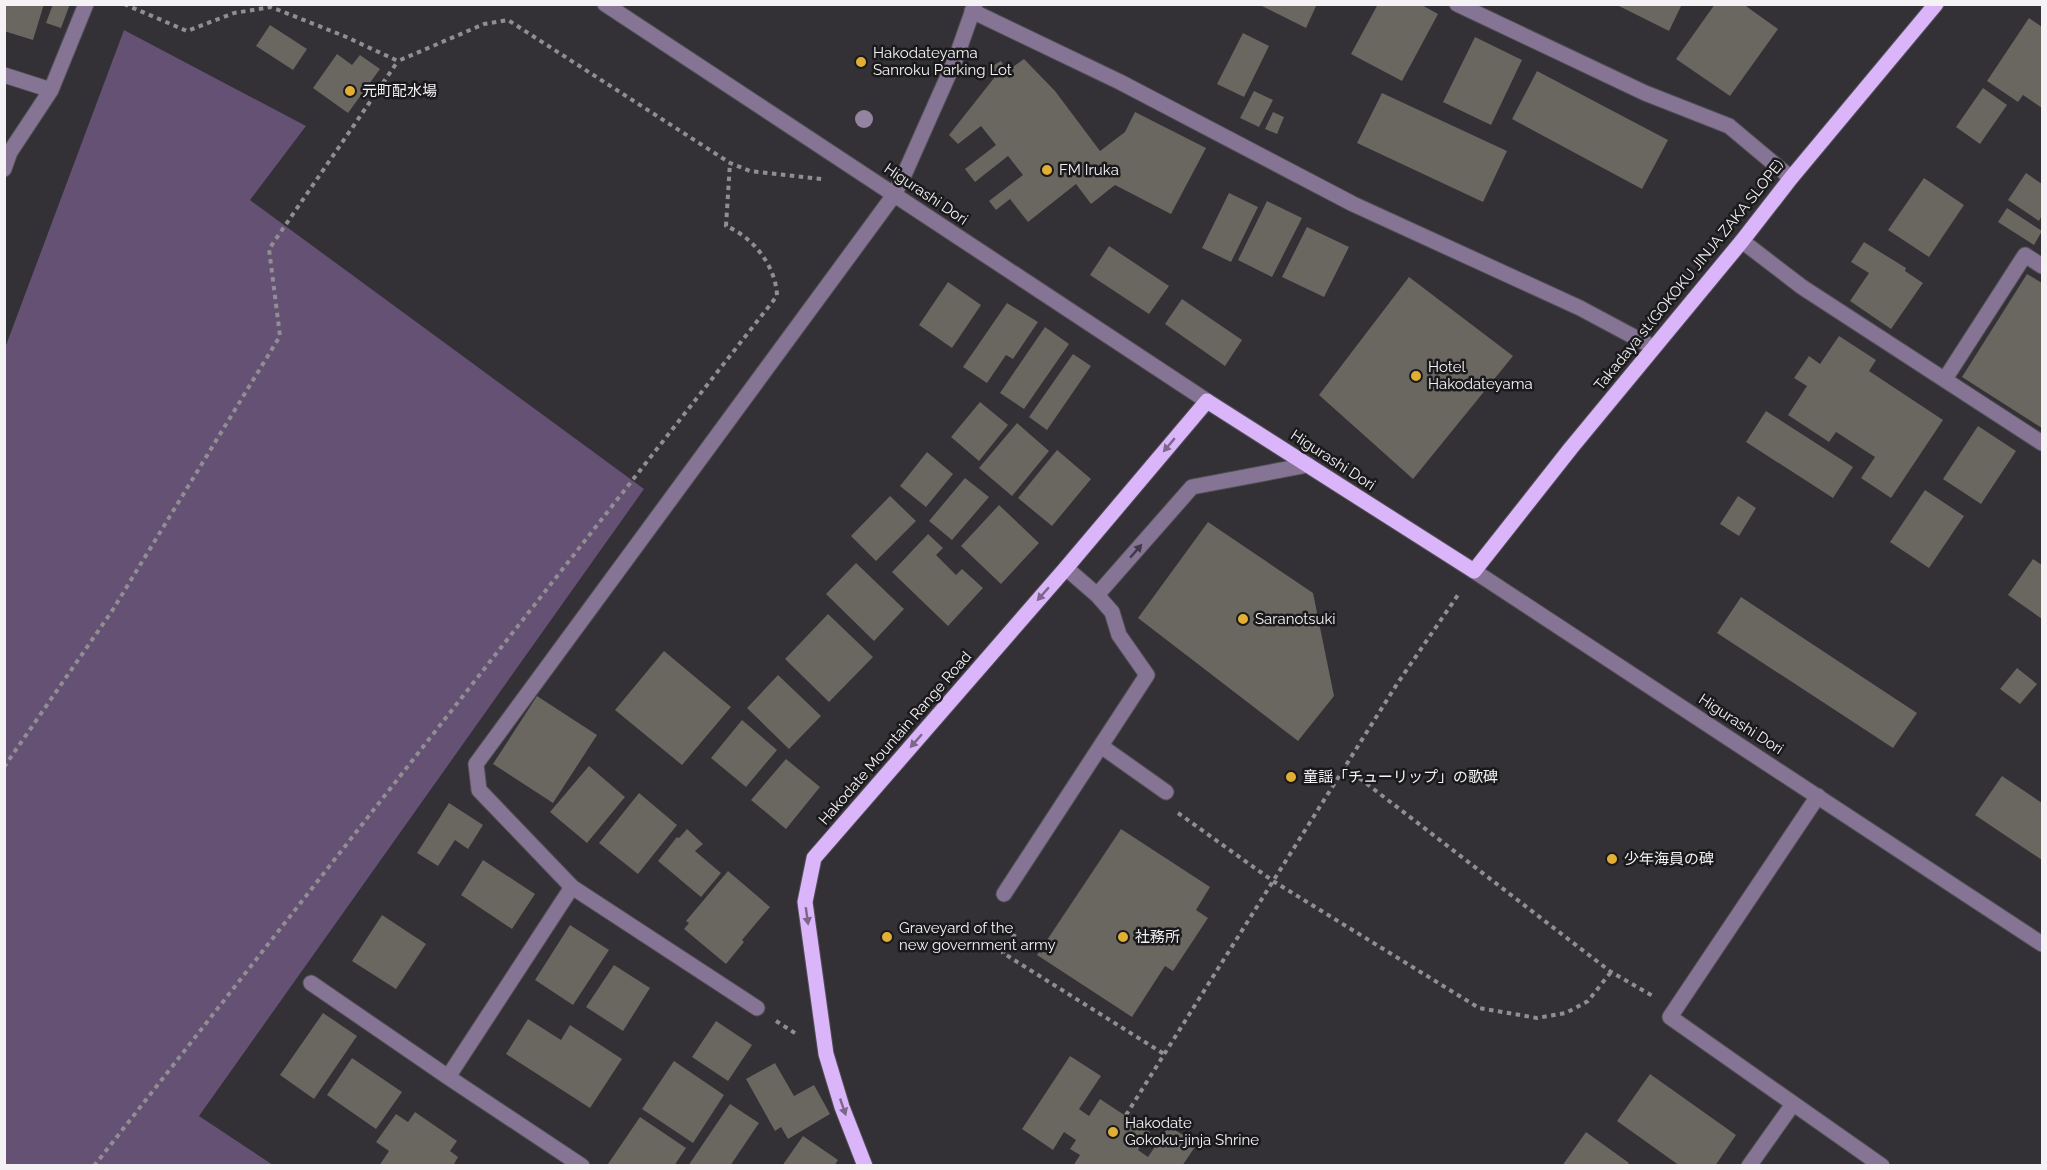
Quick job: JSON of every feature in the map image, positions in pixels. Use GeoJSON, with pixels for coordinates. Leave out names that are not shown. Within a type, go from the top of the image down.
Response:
{"type":"FeatureCollection","features":[{"type":"Feature","properties":{"kind":"main road","name":"Takadaya st.(GOKOKU JINJA ZAKA SLOPE)"},"geometry":{"type":"LineString","coordinates":[[1474,571],[1653,347],[1936,4]]}},
{"type":"Feature","properties":{"kind":"main road","name":"Higurashi Dori"},"geometry":{"type":"LineString","coordinates":[[1207,401],[1474,571]]}},
{"type":"Feature","properties":{"kind":"main road","name":"Hakodate Mountain Range Road"},"geometry":{"type":"LineString","coordinates":[[865,1166],[842,1107],[826,1054],[805,902],[814,858],[1066,568],[1207,401]]}},
{"type":"Feature","properties":{"kind":"street"},"geometry":{"type":"LineString","coordinates":[[4,169],[10,152],[51,90],[86,4]]}},
{"type":"Feature","properties":{"kind":"street","name":"Higurashi Dori"},"geometry":{"type":"LineString","coordinates":[[605,4],[1207,401]]}},
{"type":"Feature","properties":{"kind":"street"},"geometry":{"type":"LineString","coordinates":[[1457,4],[1645,93],[1729,126],[1791,178]]}},
{"type":"Feature","properties":{"kind":"street"},"geometry":{"type":"LineString","coordinates":[[757,1008],[572,887],[479,789],[476,764],[894,195],[956,58],[974,8],[1353,204],[1580,308],[1653,347]]}},
{"type":"Feature","properties":{"kind":"street"},"geometry":{"type":"LineString","coordinates":[[4,75],[51,90]]}},
{"type":"Feature","properties":{"kind":"street"},"geometry":{"type":"LineString","coordinates":[[1742,241],[1802,287],[2043,442]]}},
{"type":"Feature","properties":{"kind":"street"},"geometry":{"type":"LineString","coordinates":[[1945,379],[2025,255],[2043,266]]}},
{"type":"Feature","properties":{"kind":"street"},"geometry":{"type":"LineString","coordinates":[[1098,595],[1192,487],[1308,465]]}},
{"type":"Feature","properties":{"kind":"street"},"geometry":{"type":"LineString","coordinates":[[1004,894],[1147,675],[1119,635],[1112,612],[1098,595],[1066,568]]}},
{"type":"Feature","properties":{"kind":"street","name":"Higurashi Dori"},"geometry":{"type":"LineString","coordinates":[[1474,571],[2043,944]]}},
{"type":"Feature","properties":{"kind":"street"},"geometry":{"type":"LineString","coordinates":[[1101,746],[1168,800]]}},
{"type":"Feature","properties":{"kind":"street"},"geometry":{"type":"LineString","coordinates":[[1818,796],[1670,1017],[1882,1166]]}},
{"type":"Feature","properties":{"kind":"street"},"geometry":{"type":"LineString","coordinates":[[448,1077],[572,887]]}},
{"type":"Feature","properties":{"kind":"street"},"geometry":{"type":"LineString","coordinates":[[311,983],[582,1166]]}},
{"type":"Feature","properties":{"kind":"street"},"geometry":{"type":"LineString","coordinates":[[1749,1166],[1793,1104]]}},
{"type":"Feature","properties":{"kind":"path"},"geometry":{"type":"LineString","coordinates":[[124,4],[187,31],[234,13],[271,7],[344,36],[398,62]]}},
{"type":"Feature","properties":{"kind":"path"},"geometry":{"type":"LineString","coordinates":[[4,767],[112,611],[280,336],[269,249],[398,62],[484,24],[508,20],[730,163],[750,171],[833,180],[857,170]]}},
{"type":"Feature","properties":{"kind":"path"},"geometry":{"type":"LineString","coordinates":[[94,1166],[777,296],[777,284],[769,265],[755,245],[736,230],[726,226],[730,163]]}},
{"type":"Feature","properties":{"kind":"path"},"geometry":{"type":"LineString","coordinates":[[1126,1115],[1397,684],[1447,611]]}},
{"type":"Feature","properties":{"kind":"path"},"geometry":{"type":"LineString","coordinates":[[1345,767],[1611,972],[1655,997]]}},
{"type":"Feature","properties":{"kind":"path"},"geometry":{"type":"LineString","coordinates":[[1168,800],[1273,881],[1479,1008],[1537,1018],[1566,1013],[1588,1001],[1611,972]]}},
{"type":"Feature","properties":{"kind":"path"},"geometry":{"type":"LineString","coordinates":[[1015,934],[1003,953],[1164,1054]]}},
{"type":"Feature","properties":{"kind":"path"},"geometry":{"type":"LineString","coordinates":[[757,1008],[826,1054]]}},
{"type":"Feature","properties":{"kind":"shaded area"},"geometry":{"type":"Polygon","coordinates":[[[124,30],[306,126],[250,200],[644,489],[199,1116],[273,1165],[5,1165],[5,348],[124,30]]]}},
{"type":"Feature","properties":{"kind":"building"},"geometry":{"type":"Polygon","coordinates":[[[4,4],[44,4],[33,40],[4,31],[4,4]]]}},
{"type":"Feature","properties":{"kind":"building"},"geometry":{"type":"Polygon","coordinates":[[[53,4],[70,4],[61,28],[46,23],[53,4]]]}},
{"type":"Feature","properties":{"kind":"building"},"geometry":{"type":"Polygon","coordinates":[[[1263,4],[1317,4],[1306,28],[1262,6],[1263,4]]]}},
{"type":"Feature","properties":{"kind":"building"},"geometry":{"type":"Polygon","coordinates":[[[1378,4],[1420,4],[1438,14],[1402,81],[1351,54],[1378,4]]]}},
{"type":"Feature","properties":{"kind":"building"},"geometry":{"type":"Polygon","coordinates":[[[1615,4],[1682,4],[1669,31],[1615,4]]]}},
{"type":"Feature","properties":{"kind":"building"},"geometry":{"type":"Polygon","coordinates":[[[1715,4],[1743,4],[1778,29],[1730,96],[1676,59],[1715,4]]]}},
{"type":"Feature","properties":{"kind":"building"},"geometry":{"type":"Polygon","coordinates":[[[2029,18],[2042,27],[2042,108],[2023,95],[2018,102],[1987,81],[2029,18]]]}},
{"type":"Feature","properties":{"kind":"building"},"geometry":{"type":"Polygon","coordinates":[[[270,25],[307,49],[293,70],[256,46],[270,25]]]}},
{"type":"Feature","properties":{"kind":"building"},"geometry":{"type":"Polygon","coordinates":[[[1243,33],[1269,46],[1244,97],[1217,84],[1243,33]]]}},
{"type":"Feature","properties":{"kind":"building"},"geometry":{"type":"Polygon","coordinates":[[[1475,37],[1522,60],[1491,125],[1443,102],[1475,37]]]}},
{"type":"Feature","properties":{"kind":"building"},"geometry":{"type":"Polygon","coordinates":[[[337,54],[352,65],[360,55],[380,69],[348,113],[313,88],[337,54]]]}},
{"type":"Feature","properties":{"kind":"building"},"geometry":{"type":"Polygon","coordinates":[[[1024,59],[1055,91],[1100,151],[1125,132],[1135,112],[1206,148],[1171,214],[1115,185],[1091,204],[1076,184],[1028,222],[1010,199],[996,210],[989,201],[1023,175],[1008,156],[975,182],[965,169],[996,145],[981,126],[958,144],[949,135],[994,78],[989,68],[1001,61],[1007,71],[1024,59]]]}},
{"type":"Feature","properties":{"kind":"building"},"geometry":{"type":"Polygon","coordinates":[[[1537,71],[1668,140],[1642,189],[1512,119],[1537,71]]]}},
{"type":"Feature","properties":{"kind":"building"},"geometry":{"type":"Polygon","coordinates":[[[1983,88],[2007,105],[1980,144],[1956,127],[1983,88]]]}},
{"type":"Feature","properties":{"kind":"building"},"geometry":{"type":"Polygon","coordinates":[[[1254,91],[1273,100],[1259,127],[1240,118],[1254,91]]]}},
{"type":"Feature","properties":{"kind":"building"},"geometry":{"type":"Polygon","coordinates":[[[1382,93],[1507,151],[1483,202],[1357,143],[1382,93]]]}},
{"type":"Feature","properties":{"kind":"building"},"geometry":{"type":"Polygon","coordinates":[[[1273,112],[1284,117],[1277,134],[1265,129],[1273,112]]]}},
{"type":"Feature","properties":{"kind":"building"},"geometry":{"type":"Polygon","coordinates":[[[2026,173],[2042,184],[2042,215],[2039,221],[2008,200],[2026,173]]]}},
{"type":"Feature","properties":{"kind":"building"},"geometry":{"type":"Polygon","coordinates":[[[1924,178],[1964,205],[1929,257],[1888,230],[1924,178]]]}},
{"type":"Feature","properties":{"kind":"building"},"geometry":{"type":"Polygon","coordinates":[[[1229,193],[1258,207],[1231,262],[1202,248],[1229,193]]]}},
{"type":"Feature","properties":{"kind":"building"},"geometry":{"type":"Polygon","coordinates":[[[1267,201],[1302,218],[1272,277],[1238,260],[1267,201]]]}},
{"type":"Feature","properties":{"kind":"building"},"geometry":{"type":"Polygon","coordinates":[[[2007,208],[2042,231],[2034,245],[1998,222],[2007,208]]]}},
{"type":"Feature","properties":{"kind":"building"},"geometry":{"type":"Polygon","coordinates":[[[1307,227],[1349,247],[1324,297],[1282,277],[1307,227]]]}},
{"type":"Feature","properties":{"kind":"building"},"geometry":{"type":"Polygon","coordinates":[[[1864,242],[1906,268],[1905,271],[1923,283],[1891,329],[1850,301],[1869,273],[1851,262],[1864,242]]]}},
{"type":"Feature","properties":{"kind":"building"},"geometry":{"type":"Polygon","coordinates":[[[1109,246],[1169,286],[1149,314],[1090,275],[1109,246]]]}},
{"type":"Feature","properties":{"kind":"building"},"geometry":{"type":"Polygon","coordinates":[[[2027,274],[2042,283],[2042,428],[1962,377],[2027,274]]]}},
{"type":"Feature","properties":{"kind":"building","name":"Hotel Hakodateyama"},"geometry":{"type":"Polygon","coordinates":[[[1409,277],[1513,356],[1413,479],[1319,395],[1409,277]]]}},
{"type":"Feature","properties":{"kind":"building"},"geometry":{"type":"Polygon","coordinates":[[[948,282],[981,305],[952,348],[919,325],[948,282]]]}},
{"type":"Feature","properties":{"kind":"building"},"geometry":{"type":"Polygon","coordinates":[[[1182,299],[1242,340],[1225,366],[1165,324],[1182,299]]]}},
{"type":"Feature","properties":{"kind":"building"},"geometry":{"type":"Polygon","coordinates":[[[1007,303],[1038,322],[1013,359],[1006,355],[987,383],[963,367],[1007,303]]]}},
{"type":"Feature","properties":{"kind":"building"},"geometry":{"type":"Polygon","coordinates":[[[1045,327],[1069,344],[1024,409],[1000,393],[1045,327]]]}},
{"type":"Feature","properties":{"kind":"building"},"geometry":{"type":"Polygon","coordinates":[[[1839,336],[1876,360],[1869,371],[1943,420],[1891,498],[1861,478],[1875,457],[1836,432],[1829,442],[1788,415],[1807,386],[1794,378],[1809,356],[1820,364],[1839,336]]]}},
{"type":"Feature","properties":{"kind":"building"},"geometry":{"type":"Polygon","coordinates":[[[1073,354],[1091,366],[1047,430],[1029,417],[1073,354]]]}},
{"type":"Feature","properties":{"kind":"building"},"geometry":{"type":"Polygon","coordinates":[[[980,402],[1008,425],[979,461],[951,437],[980,402]]]}},
{"type":"Feature","properties":{"kind":"building"},"geometry":{"type":"Polygon","coordinates":[[[1766,411],[1853,467],[1833,498],[1746,442],[1766,411]]]}},
{"type":"Feature","properties":{"kind":"building"},"geometry":{"type":"Polygon","coordinates":[[[1017,423],[1049,451],[1012,496],[979,468],[1017,423]]]}},
{"type":"Feature","properties":{"kind":"building"},"geometry":{"type":"Polygon","coordinates":[[[1978,426],[2016,451],[1981,504],[1943,479],[1978,426]]]}},
{"type":"Feature","properties":{"kind":"building"},"geometry":{"type":"Polygon","coordinates":[[[1057,450],[1091,479],[1052,526],[1018,498],[1057,450]]]}},
{"type":"Feature","properties":{"kind":"building"},"geometry":{"type":"Polygon","coordinates":[[[927,452],[953,474],[926,507],[900,486],[927,452]]]}},
{"type":"Feature","properties":{"kind":"building"},"geometry":{"type":"Polygon","coordinates":[[[965,478],[989,497],[952,540],[929,521],[965,478]]]}},
{"type":"Feature","properties":{"kind":"building"},"geometry":{"type":"Polygon","coordinates":[[[1925,490],[1964,516],[1929,568],[1890,542],[1925,490]]]}},
{"type":"Feature","properties":{"kind":"building"},"geometry":{"type":"Polygon","coordinates":[[[890,496],[916,521],[876,561],[851,536],[890,496]]]}},
{"type":"Feature","properties":{"kind":"building"},"geometry":{"type":"Polygon","coordinates":[[[1738,496],[1756,508],[1739,536],[1720,524],[1738,496]]]}},
{"type":"Feature","properties":{"kind":"building"},"geometry":{"type":"Polygon","coordinates":[[[999,505],[1039,543],[1001,584],[961,546],[999,505]]]}},
{"type":"Feature","properties":{"kind":"building"},"geometry":{"type":"Polygon","coordinates":[[[1208,522],[1313,593],[1334,696],[1298,741],[1138,618],[1208,522]]]}},
{"type":"Feature","properties":{"kind":"building"},"geometry":{"type":"Polygon","coordinates":[[[928,534],[943,548],[936,555],[956,575],[962,569],[983,588],[948,626],[892,572],[928,534]]]}},
{"type":"Feature","properties":{"kind":"building"},"geometry":{"type":"Polygon","coordinates":[[[2033,559],[2042,565],[2042,619],[2008,595],[2033,559]]]}},
{"type":"Feature","properties":{"kind":"building"},"geometry":{"type":"Polygon","coordinates":[[[856,563],[904,609],[874,641],[826,594],[856,563]]]}},
{"type":"Feature","properties":{"kind":"building"},"geometry":{"type":"Polygon","coordinates":[[[1741,597],[1917,713],[1893,748],[1717,633],[1741,597]]]}},
{"type":"Feature","properties":{"kind":"building"},"geometry":{"type":"Polygon","coordinates":[[[828,614],[873,657],[829,702],[785,659],[828,614]]]}},
{"type":"Feature","properties":{"kind":"building"},"geometry":{"type":"Polygon","coordinates":[[[664,651],[731,707],[682,765],[615,710],[664,651]]]}},
{"type":"Feature","properties":{"kind":"building"},"geometry":{"type":"Polygon","coordinates":[[[2017,668],[2037,684],[2020,704],[2000,689],[2017,668]]]}},
{"type":"Feature","properties":{"kind":"building"},"geometry":{"type":"Polygon","coordinates":[[[778,675],[821,716],[789,749],[747,708],[778,675]]]}},
{"type":"Feature","properties":{"kind":"building"},"geometry":{"type":"Polygon","coordinates":[[[537,696],[597,735],[553,803],[493,764],[537,696]]]}},
{"type":"Feature","properties":{"kind":"building"},"geometry":{"type":"Polygon","coordinates":[[[742,720],[777,750],[746,787],[711,758],[742,720]]]}},
{"type":"Feature","properties":{"kind":"building"},"geometry":{"type":"Polygon","coordinates":[[[786,759],[820,787],[786,829],[751,800],[786,759]]]}},
{"type":"Feature","properties":{"kind":"building"},"geometry":{"type":"Polygon","coordinates":[[[589,766],[625,797],[587,843],[550,812],[589,766]]]}},
{"type":"Feature","properties":{"kind":"building"},"geometry":{"type":"Polygon","coordinates":[[[2002,776],[2042,803],[2042,860],[1975,815],[2002,776]]]}},
{"type":"Feature","properties":{"kind":"building"},"geometry":{"type":"Polygon","coordinates":[[[639,793],[677,825],[638,874],[599,843],[639,793]]]}},
{"type":"Feature","properties":{"kind":"building"},"geometry":{"type":"Polygon","coordinates":[[[449,803],[483,825],[468,849],[455,840],[438,866],[417,853],[449,803]]]}},
{"type":"Feature","properties":{"kind":"building"},"geometry":{"type":"Polygon","coordinates":[[[687,829],[703,844],[695,851],[721,873],[701,897],[658,861],[677,837],[679,838],[687,829]]]}},
{"type":"Feature","properties":{"kind":"building","name":"社務所"},"geometry":{"type":"Polygon","coordinates":[[[1121,829],[1210,887],[1196,910],[1208,918],[1173,971],[1165,966],[1132,1017],[1037,955],[1121,829]]]}},
{"type":"Feature","properties":{"kind":"building"},"geometry":{"type":"Polygon","coordinates":[[[483,860],[535,894],[512,929],[461,895],[483,860]]]}},
{"type":"Feature","properties":{"kind":"building"},"geometry":{"type":"Polygon","coordinates":[[[728,871],[770,907],[742,940],[744,942],[726,964],[684,929],[689,923],[686,921],[728,871]]]}},
{"type":"Feature","properties":{"kind":"building"},"geometry":{"type":"Polygon","coordinates":[[[382,915],[426,944],[396,989],[352,961],[382,915]]]}},
{"type":"Feature","properties":{"kind":"building"},"geometry":{"type":"Polygon","coordinates":[[[570,925],[609,950],[573,1005],[535,980],[570,925]]]}},
{"type":"Feature","properties":{"kind":"building"},"geometry":{"type":"Polygon","coordinates":[[[614,965],[650,988],[623,1031],[586,1007],[614,965]]]}},
{"type":"Feature","properties":{"kind":"building"},"geometry":{"type":"Polygon","coordinates":[[[323,1013],[357,1036],[314,1099],[280,1075],[323,1013]]]}},
{"type":"Feature","properties":{"kind":"building"},"geometry":{"type":"Polygon","coordinates":[[[528,1019],[561,1040],[570,1025],[622,1059],[590,1108],[506,1054],[528,1019]]]}},
{"type":"Feature","properties":{"kind":"building"},"geometry":{"type":"Polygon","coordinates":[[[716,1021],[752,1045],[728,1081],[692,1057],[716,1021]]]}},
{"type":"Feature","properties":{"kind":"building"},"geometry":{"type":"Polygon","coordinates":[[[1070,1056],[1101,1076],[1079,1109],[1089,1116],[1100,1099],[1150,1132],[1138,1150],[1148,1157],[1169,1126],[1197,1144],[1182,1166],[1073,1166],[1080,1155],[1070,1149],[1076,1140],[1064,1132],[1053,1150],[1022,1129],[1070,1056]]]}},
{"type":"Feature","properties":{"kind":"building"},"geometry":{"type":"Polygon","coordinates":[[[352,1058],[402,1092],[376,1129],[327,1095],[352,1058]]]}},
{"type":"Feature","properties":{"kind":"building"},"geometry":{"type":"Polygon","coordinates":[[[674,1061],[724,1095],[693,1143],[642,1109],[674,1061]]]}},
{"type":"Feature","properties":{"kind":"building"},"geometry":{"type":"Polygon","coordinates":[[[775,1063],[794,1096],[814,1085],[830,1114],[788,1139],[781,1127],[775,1131],[746,1079],[775,1063]]]}},
{"type":"Feature","properties":{"kind":"building"},"geometry":{"type":"Polygon","coordinates":[[[1650,1074],[1736,1135],[1715,1166],[1680,1166],[1617,1121],[1650,1074]]]}},
{"type":"Feature","properties":{"kind":"building"},"geometry":{"type":"Polygon","coordinates":[[[730,1104],[759,1123],[730,1166],[688,1166],[730,1104]]]}},
{"type":"Feature","properties":{"kind":"building"},"geometry":{"type":"Polygon","coordinates":[[[415,1112],[457,1141],[450,1151],[458,1157],[453,1166],[379,1166],[389,1151],[376,1142],[396,1114],[408,1122],[415,1112]]]}},
{"type":"Feature","properties":{"kind":"building"},"geometry":{"type":"Polygon","coordinates":[[[640,1117],[686,1148],[674,1166],[608,1164],[640,1117]]]}},
{"type":"Feature","properties":{"kind":"building"},"geometry":{"type":"Polygon","coordinates":[[[1586,1132],[1629,1163],[1627,1166],[1562,1166],[1586,1132]]]}},
{"type":"Feature","properties":{"kind":"building"},"geometry":{"type":"Polygon","coordinates":[[[803,1136],[838,1160],[834,1166],[782,1166],[803,1136]]]}},
{"type":"Feature","properties":{"kind":"place","name":"Hakodateyama Sanroku Parking Lot"},"geometry":{"type":"Point","coordinates":[861,62]}},
{"type":"Feature","properties":{"kind":"place","name":"元町配水場"},"geometry":{"type":"Point","coordinates":[350,91]}},
{"type":"Feature","properties":{"kind":"place","name":"FM Iruka"},"geometry":{"type":"Point","coordinates":[1047,170]}},
{"type":"Feature","properties":{"kind":"place","name":"Hotel Hakodateyama"},"geometry":{"type":"Point","coordinates":[1416,376]}},
{"type":"Feature","properties":{"kind":"place","name":"Saranotsuki"},"geometry":{"type":"Point","coordinates":[1243,619]}},
{"type":"Feature","properties":{"kind":"place","name":"童謡「チューリップ」の歌碑"},"geometry":{"type":"Point","coordinates":[1291,777]}},
{"type":"Feature","properties":{"kind":"place","name":"少年海員の碑"},"geometry":{"type":"Point","coordinates":[1612,859]}},
{"type":"Feature","properties":{"kind":"place","name":"Graveyard of the new government army"},"geometry":{"type":"Point","coordinates":[887,937]}},
{"type":"Feature","properties":{"kind":"place","name":"社務所"},"geometry":{"type":"Point","coordinates":[1123,937]}},
{"type":"Feature","properties":{"kind":"place","name":"Hakodate Gokoku-jinja Shrine"},"geometry":{"type":"Point","coordinates":[1113,1132]}}]}
